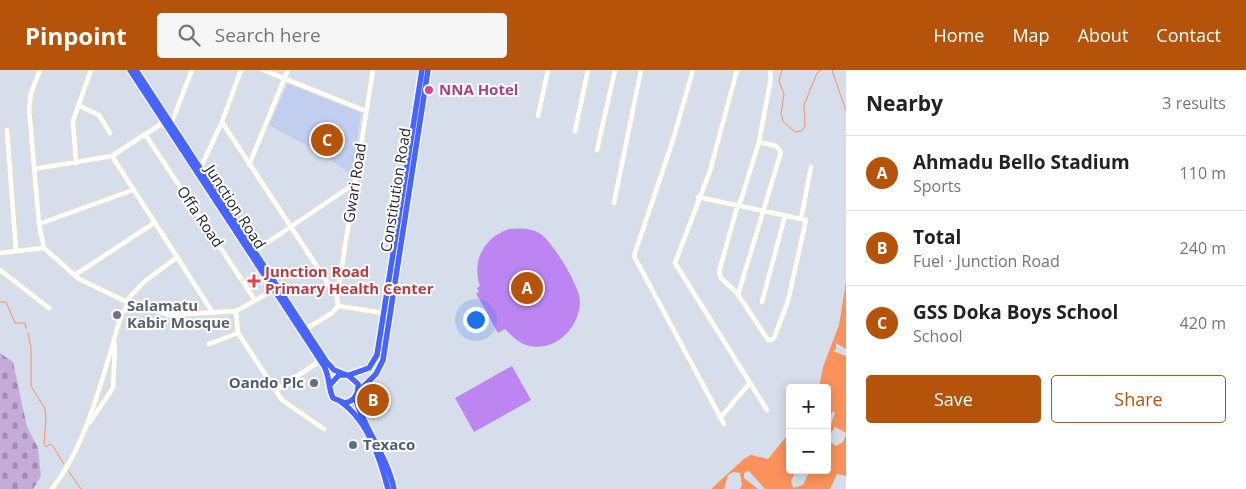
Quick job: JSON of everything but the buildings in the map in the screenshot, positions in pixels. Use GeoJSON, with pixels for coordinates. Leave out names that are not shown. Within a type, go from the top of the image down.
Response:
{"type":"FeatureCollection","features":[{"type":"Feature","properties":{"kind":"main road","name":"Junction Road"},"geometry":{"type":"LineString","coordinates":[[130,70],[320,361],[328,375],[330,385]]}},
{"type":"Feature","properties":{"kind":"main road","name":"Constitution Road"},"geometry":{"type":"LineString","coordinates":[[356,395],[378,372],[382,360],[422,70]]}},
{"type":"Feature","properties":{"kind":"main road","name":"Constitution Road"},"geometry":{"type":"LineString","coordinates":[[346,375],[364,371],[375,360],[428,70]]}},
{"type":"Feature","properties":{"kind":"main road","name":"Junction Road"},"geometry":{"type":"LineString","coordinates":[[139,72],[200,169],[330,365],[346,375]]}},
{"type":"Feature","properties":{"kind":"main road"},"geometry":{"type":"LineString","coordinates":[[388,489],[384,471],[369,436],[353,411],[333,398],[330,385],[335,377],[346,375],[356,380],[356,395],[361,412],[380,448],[394,489]]}},
{"type":"Feature","properties":{"kind":"main road"},"geometry":{"type":"LineString","coordinates":[[341,402],[349,402],[356,395]]}},
{"type":"Feature","properties":{"kind":"street"},"geometry":{"type":"LineString","coordinates":[[40,70],[31,94],[29,108],[39,224],[44,248],[75,275],[127,302],[170,315],[236,311],[274,290]]}},
{"type":"Feature","properties":{"kind":"street"},"geometry":{"type":"LineString","coordinates":[[76,163],[72,122],[91,70]]}},
{"type":"Feature","properties":{"kind":"street"},"geometry":{"type":"LineString","coordinates":[[171,124],[192,70]]}},
{"type":"Feature","properties":{"kind":"street"},"geometry":{"type":"LineString","coordinates":[[200,169],[222,122],[241,70]]}},
{"type":"Feature","properties":{"kind":"street"},"geometry":{"type":"LineString","coordinates":[[263,70],[366,111]]}},
{"type":"Feature","properties":{"kind":"street"},"geometry":{"type":"LineString","coordinates":[[248,165],[288,70]]}},
{"type":"Feature","properties":{"kind":"street","name":"Gwari Road"},"geometry":{"type":"LineString","coordinates":[[338,306],[337,297],[373,70]]}},
{"type":"Feature","properties":{"kind":"street"},"geometry":{"type":"LineString","coordinates":[[538,116],[548,70]]}},
{"type":"Feature","properties":{"kind":"street"},"geometry":{"type":"LineString","coordinates":[[575,131],[588,70]]}},
{"type":"Feature","properties":{"kind":"street"},"geometry":{"type":"LineString","coordinates":[[597,150],[615,70]]}},
{"type":"Feature","properties":{"kind":"street"},"geometry":{"type":"LineString","coordinates":[[614,203],[641,70]]}},
{"type":"Feature","properties":{"kind":"street"},"geometry":{"type":"LineString","coordinates":[[693,70],[673,140],[634,256],[724,424]]}},
{"type":"Feature","properties":{"kind":"street"},"geometry":{"type":"LineString","coordinates":[[737,70],[715,153],[676,260],[676,266],[767,410]]}},
{"type":"Feature","properties":{"kind":"street"},"geometry":{"type":"LineString","coordinates":[[698,197],[738,205],[784,216],[806,220],[788,301],[774,338],[768,340],[738,295],[721,278],[719,272],[738,205],[759,142],[771,78],[770,70]]}},
{"type":"Feature","properties":{"kind":"street"},"geometry":{"type":"LineString","coordinates":[[78,104],[99,115],[110,134]]}},
{"type":"Feature","properties":{"kind":"street"},"geometry":{"type":"LineString","coordinates":[[34,169],[112,156],[164,122]]}},
{"type":"Feature","properties":{"kind":"street","name":"Gwari Road"},"geometry":{"type":"LineString","coordinates":[[222,122],[248,165],[337,297]]}},
{"type":"Feature","properties":{"kind":"street"},"geometry":{"type":"LineString","coordinates":[[7,130],[16,251]]}},
{"type":"Feature","properties":{"kind":"street","name":"Offa Road"},"geometry":{"type":"LineString","coordinates":[[145,134],[255,300]]}},
{"type":"Feature","properties":{"kind":"street"},"geometry":{"type":"LineString","coordinates":[[738,295],[781,152],[776,146],[759,142]]}},
{"type":"Feature","properties":{"kind":"street"},"geometry":{"type":"LineString","coordinates":[[112,156],[213,313]]}},
{"type":"Feature","properties":{"kind":"street"},"geometry":{"type":"LineString","coordinates":[[801,219],[811,167]]}},
{"type":"Feature","properties":{"kind":"street"},"geometry":{"type":"LineString","coordinates":[[254,250],[354,184]]}},
{"type":"Feature","properties":{"kind":"street"},"geometry":{"type":"LineString","coordinates":[[39,224],[133,190]]}},
{"type":"Feature","properties":{"kind":"street"},"geometry":{"type":"LineString","coordinates":[[762,302],[784,216]]}},
{"type":"Feature","properties":{"kind":"street"},"geometry":{"type":"LineString","coordinates":[[75,275],[154,223]]}},
{"type":"Feature","properties":{"kind":"street"},"geometry":{"type":"LineString","coordinates":[[0,253],[44,248]]}},
{"type":"Feature","properties":{"kind":"street"},"geometry":{"type":"LineString","coordinates":[[52,489],[69,466],[86,428],[127,302],[145,281],[176,258]]}},
{"type":"Feature","properties":{"kind":"street"},"geometry":{"type":"LineString","coordinates":[[0,270],[49,308]]}},
{"type":"Feature","properties":{"kind":"street"},"geometry":{"type":"LineString","coordinates":[[306,329],[332,313],[338,306],[384,313]]}},
{"type":"Feature","properties":{"kind":"street"},"geometry":{"type":"LineString","coordinates":[[236,311],[238,333],[282,400],[324,429]]}},
{"type":"Feature","properties":{"kind":"street"},"geometry":{"type":"LineString","coordinates":[[209,344],[238,333]]}},
{"type":"Feature","properties":{"kind":"street"},"geometry":{"type":"LineString","coordinates":[[86,428],[113,388],[115,339]]}},
{"type":"Feature","properties":{"kind":"street"},"geometry":{"type":"LineString","coordinates":[[276,390],[320,361]]}},
{"type":"Feature","properties":{"kind":"street"},"geometry":{"type":"LineString","coordinates":[[720,418],[749,384]]}},
{"type":"Feature","properties":{"kind":"shaded area"},"geometry":{"type":"Polygon","coordinates":[[[289,80],[361,113],[352,175],[324,155],[269,125],[289,80]]]}},
{"type":"Feature","properties":{"kind":"shaded area"},"geometry":{"type":"Polygon","coordinates":[[[509,229],[528,229],[536,231],[544,237],[558,254],[579,294],[579,311],[576,321],[564,336],[546,346],[536,347],[523,344],[505,329],[498,333],[476,293],[479,292],[477,288],[480,286],[477,267],[482,251],[493,238],[509,229]]]}},
{"type":"Feature","properties":{"kind":"shaded area"},"geometry":{"type":"Polygon","coordinates":[[[846,282],[846,349],[836,343],[836,349],[833,351],[846,356],[846,433],[835,427],[831,433],[831,424],[835,413],[833,411],[831,414],[831,384],[820,384],[823,367],[839,325],[846,282]]]}},
{"type":"Feature","properties":{"kind":"shaded area"},"geometry":{"type":"Polygon","coordinates":[[[512,366],[531,400],[474,432],[455,398],[512,366]]]}},
{"type":"Feature","properties":{"kind":"shaded area"},"geometry":{"type":"Polygon","coordinates":[[[846,434],[846,476],[837,474],[830,489],[765,489],[749,471],[744,473],[744,478],[758,489],[740,489],[742,485],[740,473],[733,472],[728,475],[724,489],[711,489],[745,458],[751,455],[768,459],[786,437],[786,474],[795,474],[791,480],[793,488],[803,485],[808,474],[831,474],[831,442],[836,446],[843,442],[846,434]]]}},
{"type":"Feature","properties":{"kind":"green space"},"geometry":{"type":"Polygon","coordinates":[[[0,353],[13,362],[27,427],[38,448],[41,476],[33,489],[0,489],[0,353]]]}},
{"type":"Feature","properties":{"kind":"waterway"},"geometry":{"type":"LineString","coordinates":[[782,70],[779,81],[784,94],[781,114],[783,121],[795,132],[802,131],[805,126],[804,105],[817,73],[821,70]]}},
{"type":"Feature","properties":{"kind":"waterway"},"geometry":{"type":"LineString","coordinates":[[832,70],[846,111]]}},
{"type":"Feature","properties":{"kind":"waterway"},"geometry":{"type":"LineString","coordinates":[[0,302],[6,302],[15,323],[25,323],[26,328]]}},
{"type":"Feature","properties":{"kind":"waterway"},"geometry":{"type":"LineString","coordinates":[[28,333],[31,348],[31,386],[45,409],[44,443],[46,447],[50,444],[53,446],[65,466]]}},
{"type":"Feature","properties":{"kind":"waterway"},"geometry":{"type":"LineString","coordinates":[[67,469],[81,489]]}},
{"type":"Feature","properties":{"kind":"place","name":"NNA Hotel"},"geometry":{"type":"Point","coordinates":[429,90]}},
{"type":"Feature","properties":{"kind":"place","name":"GSS Doka Boys School"},"geometry":{"type":"Point","coordinates":[327,140]}},
{"type":"Feature","properties":{"kind":"place","name":"Junction Road Primary Health Center"},"geometry":{"type":"Point","coordinates":[254,281]}},
{"type":"Feature","properties":{"kind":"place","name":"Ahmadu Bello Stadium"},"geometry":{"type":"Point","coordinates":[527,288]}},
{"type":"Feature","properties":{"kind":"place","name":"Salamatu Kabir Mosque"},"geometry":{"type":"Point","coordinates":[117,315]}},
{"type":"Feature","properties":{"kind":"place","name":"Oando Plc"},"geometry":{"type":"Point","coordinates":[314,383]}},
{"type":"Feature","properties":{"kind":"place","name":"Total"},"geometry":{"type":"Point","coordinates":[373,400]}},
{"type":"Feature","properties":{"kind":"place","name":"Texaco"},"geometry":{"type":"Point","coordinates":[353,445]}}]}
